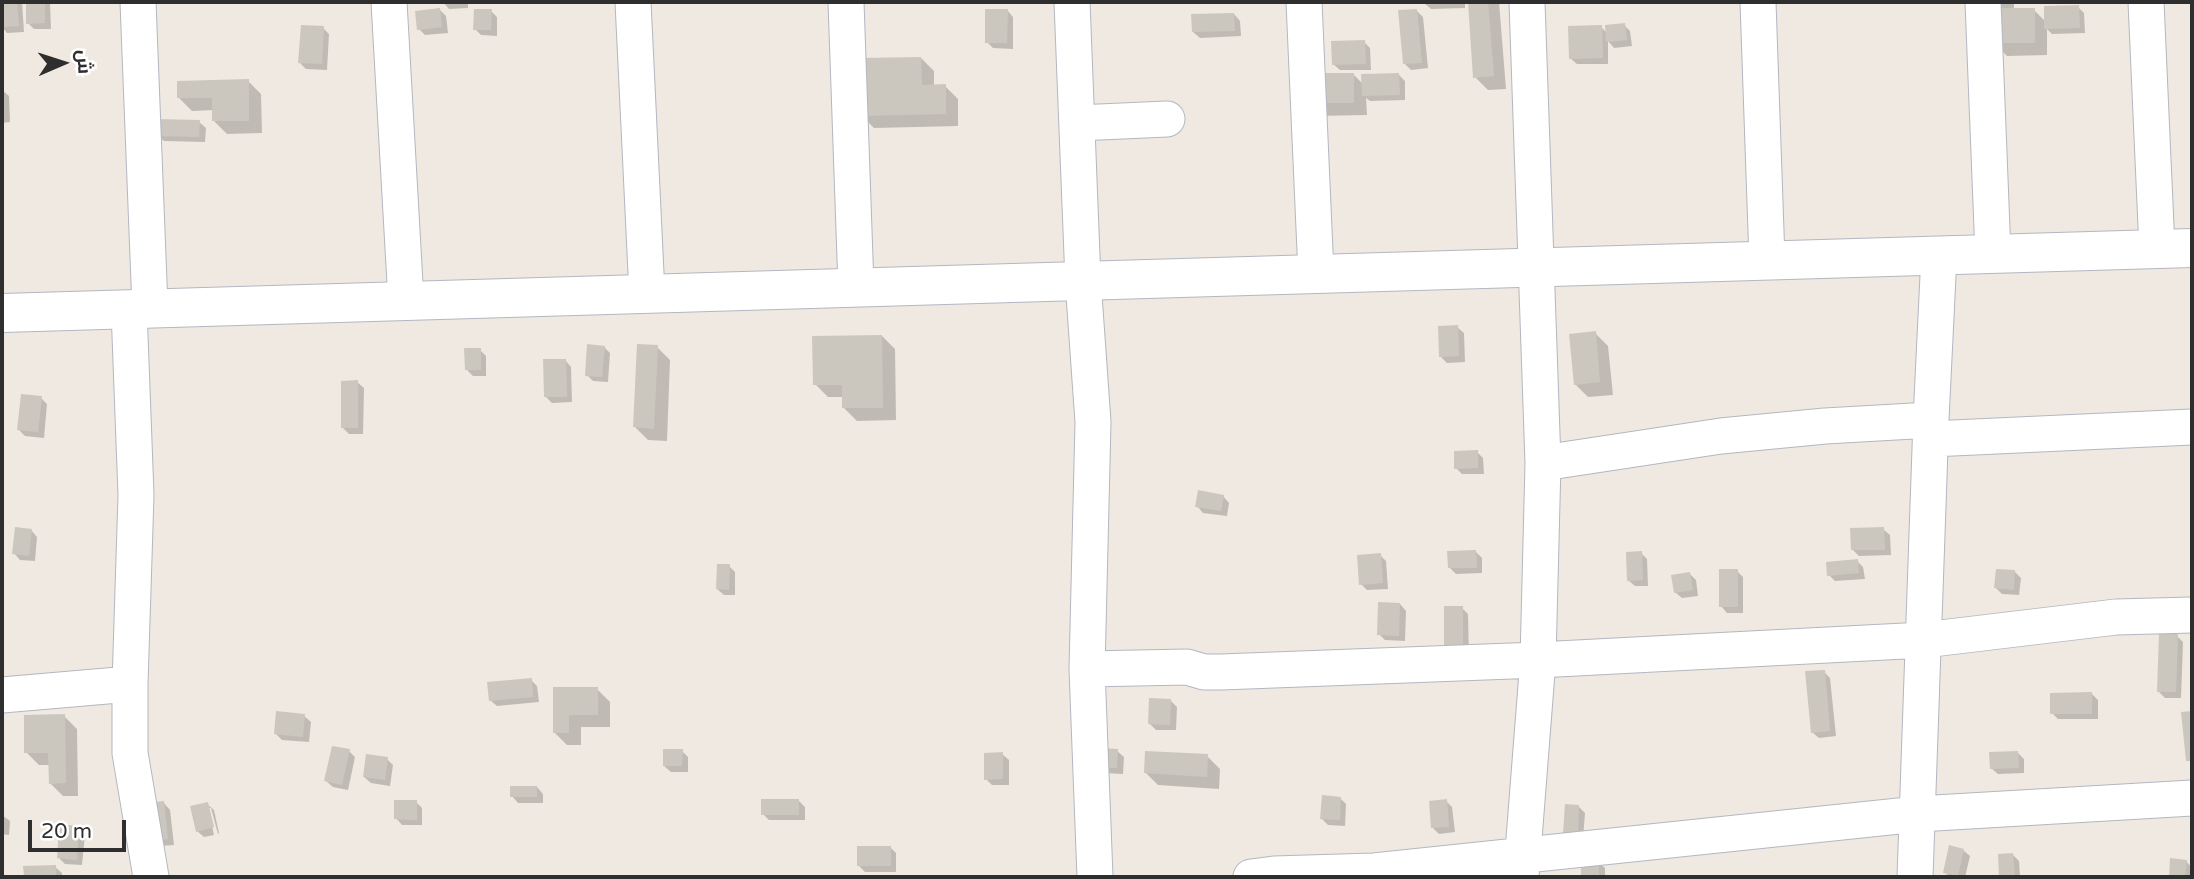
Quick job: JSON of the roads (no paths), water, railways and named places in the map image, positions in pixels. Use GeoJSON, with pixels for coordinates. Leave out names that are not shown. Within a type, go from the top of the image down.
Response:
{"type":"FeatureCollection","features":[{"type":"Feature","properties":{"kind":"street"},"geometry":{"type":"LineString","coordinates":[[138,2],[140,309],[130,753],[151,877]]}},
{"type":"Feature","properties":{"kind":"street"},"geometry":{"type":"LineString","coordinates":[[389,2],[407,301]]}},
{"type":"Feature","properties":{"kind":"street"},"geometry":{"type":"LineString","coordinates":[[633,2],[647,293]]}},
{"type":"Feature","properties":{"kind":"street"},"geometry":{"type":"LineString","coordinates":[[846,2],[856,287]]}},
{"type":"Feature","properties":{"kind":"street"},"geometry":{"type":"LineString","coordinates":[[1072,2],[1083,281],[1094,422],[1087,669],[1095,877]]}},
{"type":"Feature","properties":{"kind":"street"},"geometry":{"type":"LineString","coordinates":[[1304,2],[1316,274]]}},
{"type":"Feature","properties":{"kind":"street"},"geometry":{"type":"LineString","coordinates":[[1522,867],[1538,660],[1543,463],[1527,2]]}},
{"type":"Feature","properties":{"kind":"street"},"geometry":{"type":"LineString","coordinates":[[1758,2],[1767,260]]}},
{"type":"Feature","properties":{"kind":"street"},"geometry":{"type":"LineString","coordinates":[[1983,2],[1993,254]]}},
{"type":"Feature","properties":{"kind":"street"},"geometry":{"type":"LineString","coordinates":[[2,313],[2175,248],[2146,2]]}},
{"type":"Feature","properties":{"kind":"street"},"geometry":{"type":"LineString","coordinates":[[1077,123],[1167,119]]}},
{"type":"Feature","properties":{"kind":"street"},"geometry":{"type":"LineString","coordinates":[[1914,877],[1939,256]]}},
{"type":"Feature","properties":{"kind":"street"},"geometry":{"type":"LineString","coordinates":[[1543,463],[1721,436],[1825,426],[1931,429],[2192,427]]}},
{"type":"Feature","properties":{"kind":"street"},"geometry":{"type":"LineString","coordinates":[[1087,669],[1187,667],[1205,672],[1222,672],[1538,660],[1924,640],[2116,617],[2192,615]]}},
{"type":"Feature","properties":{"kind":"street"},"geometry":{"type":"LineString","coordinates":[[2,695],[130,684]]}},
{"type":"Feature","properties":{"kind":"street"},"geometry":{"type":"LineString","coordinates":[[1251,877],[1374,870],[1522,867],[1918,814],[2192,798]]}}]}
